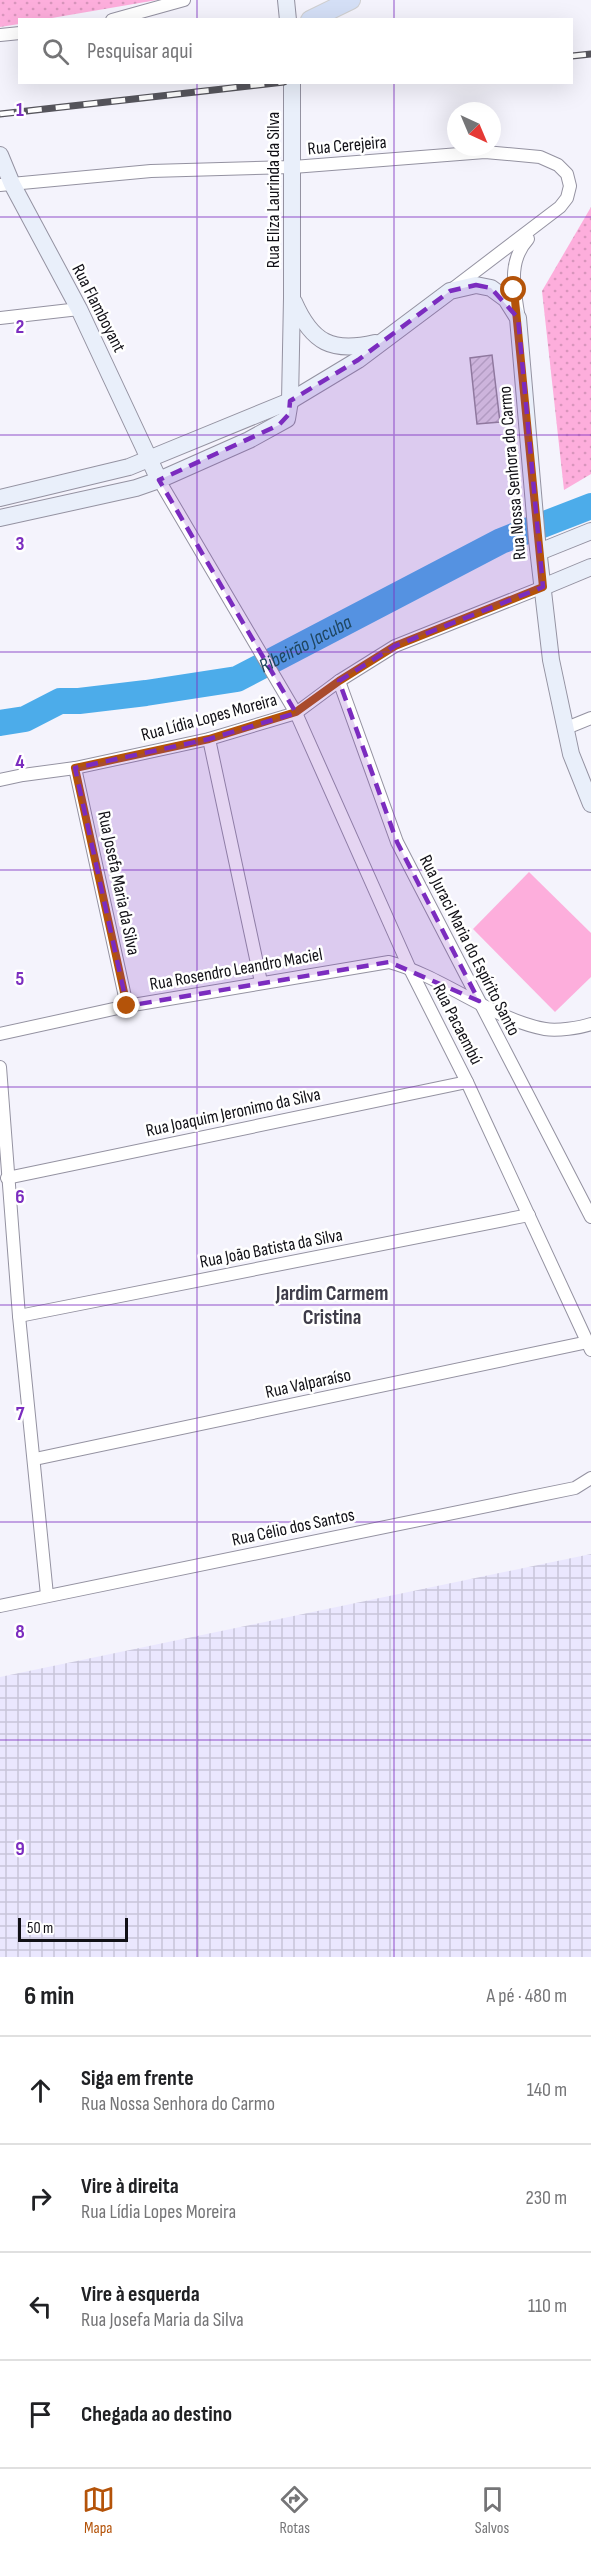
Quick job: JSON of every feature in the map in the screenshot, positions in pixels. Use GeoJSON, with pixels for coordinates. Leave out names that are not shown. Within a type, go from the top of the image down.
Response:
{"type":"FeatureCollection","features":[{"type":"Feature","properties":{"kind":"main road"},"geometry":{"type":"LineString","coordinates":[[286,0],[288,18]]}},
{"type":"Feature","properties":{"kind":"main road"},"geometry":{"type":"LineString","coordinates":[[314,18],[352,0]]}},
{"type":"Feature","properties":{"kind":"main road","name":"Rua Eliza Laurinda da Silva"},"geometry":{"type":"LineString","coordinates":[[290,401],[293,167],[291,84]]}},
{"type":"Feature","properties":{"kind":"main road","name":"Rua Flamboyant"},"geometry":{"type":"LineString","coordinates":[[0,155],[6,185],[79,309],[159,480]]}},
{"type":"Feature","properties":{"kind":"main road"},"geometry":{"type":"LineString","coordinates":[[0,498],[90,478],[150,458],[290,401],[358,360],[450,291],[476,285],[491,288],[506,299],[518,318]]}},
{"type":"Feature","properties":{"kind":"main road","name":"Rua Eliza Laurinda da Silva"},"geometry":{"type":"LineString","coordinates":[[292,298],[300,316],[311,331],[331,346],[356,348],[382,342]]}},
{"type":"Feature","properties":{"kind":"main road","name":"Rua Nossa Senhora do Carmo"},"geometry":{"type":"LineString","coordinates":[[518,318],[538,546],[551,660],[564,729],[571,754],[591,804]]}},
{"type":"Feature","properties":{"kind":"main road"},"geometry":{"type":"LineString","coordinates":[[0,518],[136,488],[159,480],[279,425],[289,414],[290,401]]}},
{"type":"Feature","properties":{"kind":"main road"},"geometry":{"type":"LineString","coordinates":[[538,546],[591,531]]}},
{"type":"Feature","properties":{"kind":"main road"},"geometry":{"type":"LineString","coordinates":[[543,587],[591,567]]}},
{"type":"Feature","properties":{"kind":"street"},"geometry":{"type":"LineString","coordinates":[[118,18],[183,0]]}},
{"type":"Feature","properties":{"kind":"street"},"geometry":{"type":"LineString","coordinates":[[0,35],[18,33]]}},
{"type":"Feature","properties":{"kind":"street","name":"Rua Cerejeira"},"geometry":{"type":"LineString","coordinates":[[6,185],[151,171],[293,167],[485,152],[540,157],[558,165],[567,174],[570,186],[567,198],[516,255],[514,283],[518,318]]}},
{"type":"Feature","properties":{"kind":"street","name":"Rua Cerejeira"},"geometry":{"type":"LineString","coordinates":[[450,291],[548,219]]}},
{"type":"Feature","properties":{"kind":"street"},"geometry":{"type":"LineString","coordinates":[[0,318],[79,309]]}},
{"type":"Feature","properties":{"kind":"street","name":"Rua Pacaembú"},"geometry":{"type":"LineString","coordinates":[[159,480],[296,712],[409,967],[467,1082],[590,1346]]}},
{"type":"Feature","properties":{"kind":"street","name":"Rua Lídia Lopes Moreira"},"geometry":{"type":"LineString","coordinates":[[0,780],[23,774],[75,768],[209,739],[296,712],[339,681],[395,646],[543,587]]}},
{"type":"Feature","properties":{"kind":"street","name":"Rua Juraci Maria do Espírito Santo"},"geometry":{"type":"LineString","coordinates":[[339,681],[397,842],[591,1217]]}},
{"type":"Feature","properties":{"kind":"street"},"geometry":{"type":"LineString","coordinates":[[564,729],[591,718]]}},
{"type":"Feature","properties":{"kind":"street"},"geometry":{"type":"LineString","coordinates":[[209,739],[261,982]]}},
{"type":"Feature","properties":{"kind":"street","name":"Rua Josefa Maria da Silva"},"geometry":{"type":"LineString","coordinates":[[75,768],[127,1006]]}},
{"type":"Feature","properties":{"kind":"street","name":"Rua Rosendro Leandro Maciel"},"geometry":{"type":"LineString","coordinates":[[0,1034],[127,1006],[389,962],[409,967],[518,1021],[547,1030],[590,1027]]}},
{"type":"Feature","properties":{"kind":"street"},"geometry":{"type":"LineString","coordinates":[[0,1067],[19,1316],[47,1595]]}},
{"type":"Feature","properties":{"kind":"street","name":"Rua Joaquim Jeronimo da Silva"},"geometry":{"type":"LineString","coordinates":[[7,1178],[467,1082]]}},
{"type":"Feature","properties":{"kind":"street","name":"Rua João Batista da Silva"},"geometry":{"type":"LineString","coordinates":[[19,1316],[530,1215]]}},
{"type":"Feature","properties":{"kind":"street","name":"Rua Valparaíso"},"geometry":{"type":"LineString","coordinates":[[35,1459],[590,1346]]}},
{"type":"Feature","properties":{"kind":"street","name":"Rua Célio dos Santos"},"geometry":{"type":"LineString","coordinates":[[0,1606],[575,1488],[591,1478]]}},
{"type":"Feature","properties":{"kind":"highlighted area"},"geometry":{"type":"Polygon","coordinates":[[[476,285],[491,288],[518,318],[543,587],[395,646],[339,681],[397,842],[479,1001],[389,962],[127,1006],[75,768],[209,739],[296,713],[159,480],[279,425],[289,414],[290,401],[358,360],[450,291],[476,285]]]}},
{"type":"Feature","properties":{"kind":"shaded area"},"geometry":{"type":"Polygon","coordinates":[[[0,0],[157,0],[52,18],[18,18],[18,24],[0,27],[0,0]]]}},
{"type":"Feature","properties":{"kind":"shaded area"},"geometry":{"type":"Polygon","coordinates":[[[591,207],[591,474],[564,490],[542,291],[591,207]]]}},
{"type":"Feature","properties":{"kind":"shaded area"},"geometry":{"type":"Polygon","coordinates":[[[529,872],[591,933],[591,977],[555,1012],[473,929],[529,872]]]}},
{"type":"Feature","properties":{"kind":"shaded area"},"geometry":{"type":"Polygon","coordinates":[[[591,1554],[591,1957],[0,1957],[0,1677],[591,1554]]]}},
{"type":"Feature","properties":{"kind":"building"},"geometry":{"type":"Polygon","coordinates":[[[492,355],[500,422],[477,424],[470,358],[492,355]]]}},
{"type":"Feature","properties":{"kind":"waterway","name":"Ribeirão Jacuba"},"geometry":{"type":"LineString","coordinates":[[0,723],[25,719],[60,701],[146,693],[237,679],[501,541],[591,506]]}},
{"type":"Feature","properties":{"kind":"railway"},"geometry":{"type":"LineString","coordinates":[[573,56],[591,54]]}},
{"type":"Feature","properties":{"kind":"railway"},"geometry":{"type":"LineString","coordinates":[[0,114],[266,84]]}},
{"type":"Feature","properties":{"kind":"district","name":"Jardim Carmem Cristina"},"geometry":{"type":"Point","coordinates":[332,1305]}},
{"type":"Feature","properties":{"kind":"route"},"geometry":{"type":"LineString","coordinates":[[127,1006],[75,768],[209,739],[296,712],[339,681],[395,646],[543,587],[514,290]]}}]}
